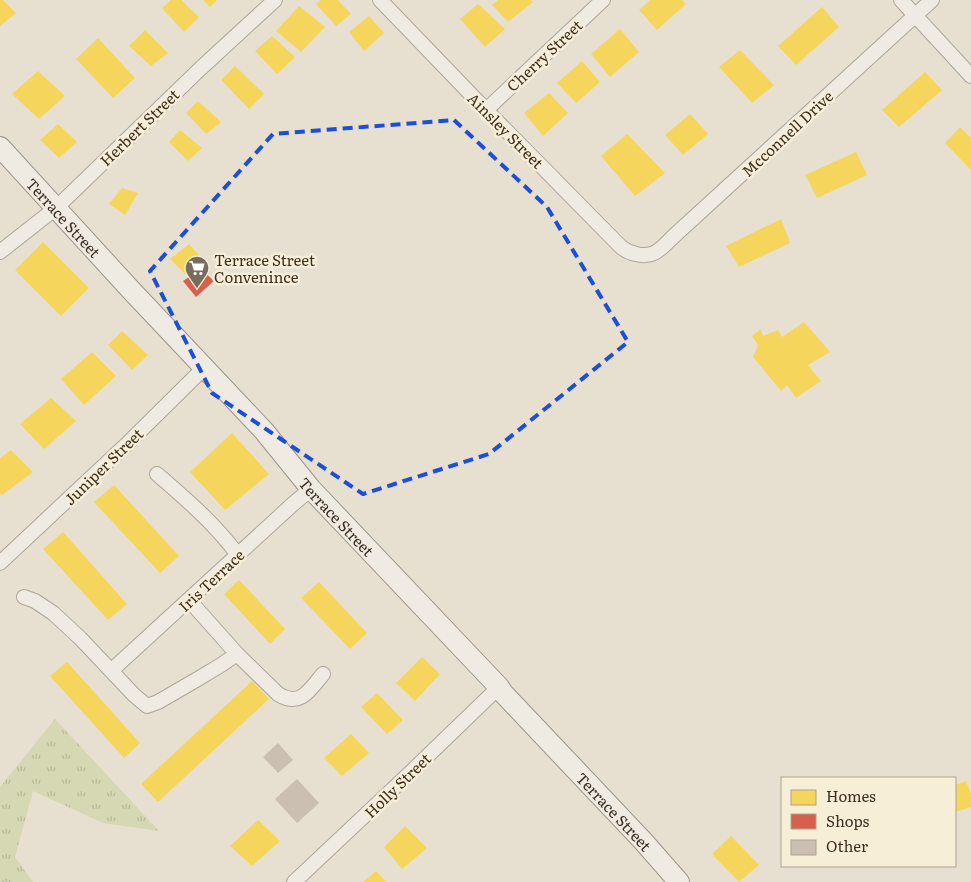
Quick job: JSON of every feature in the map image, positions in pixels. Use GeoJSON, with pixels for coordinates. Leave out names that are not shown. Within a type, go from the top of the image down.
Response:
{"type":"FeatureCollection","features":[{"type":"Feature","properties":{"kind":"street","name":"Herbert Street"},"geometry":{"type":"LineString","coordinates":[[0,252],[56,208],[201,68],[275,0]]}},
{"type":"Feature","properties":{"kind":"street","name":"Ainsley Street"},"geometry":{"type":"LineString","coordinates":[[380,0],[621,247],[628,252],[637,254]]}},
{"type":"Feature","properties":{"kind":"street","name":"Cherry Street"},"geometry":{"type":"LineString","coordinates":[[486,110],[603,0]]}},
{"type":"Feature","properties":{"kind":"street"},"geometry":{"type":"LineString","coordinates":[[901,0],[971,76]]}},
{"type":"Feature","properties":{"kind":"street","name":"Mcconnell Drive"},"geometry":{"type":"LineString","coordinates":[[637,254],[645,256],[653,254],[932,0]]}},
{"type":"Feature","properties":{"kind":"street","name":"Terrace Street"},"geometry":{"type":"LineString","coordinates":[[0,147],[264,431],[311,489],[643,841],[679,882]]}},
{"type":"Feature","properties":{"kind":"street","name":"Juniper Street"},"geometry":{"type":"LineString","coordinates":[[0,563],[128,443],[204,368]]}},
{"type":"Feature","properties":{"kind":"street"},"geometry":{"type":"LineString","coordinates":[[156,474],[213,525],[226,538],[238,555]]}},
{"type":"Feature","properties":{"kind":"street","name":"Iris Terrace"},"geometry":{"type":"LineString","coordinates":[[112,670],[311,489]]}},
{"type":"Feature","properties":{"kind":"street"},"geometry":{"type":"LineString","coordinates":[[24,597],[35,601],[53,613],[147,706],[158,702],[238,654]]}},
{"type":"Feature","properties":{"kind":"street"},"geometry":{"type":"LineString","coordinates":[[189,600],[238,654],[278,694],[292,700],[302,697],[323,674]]}},
{"type":"Feature","properties":{"kind":"street","name":"Holly Street"},"geometry":{"type":"LineString","coordinates":[[294,882],[498,687]]}},
{"type":"Feature","properties":{"kind":"highlighted area"},"geometry":{"type":"Polygon","coordinates":[[[454,120],[547,207],[628,342],[489,454],[363,494],[212,393],[150,271],[273,134],[454,120]]]}},
{"type":"Feature","properties":{"kind":"green space"},"geometry":{"type":"Polygon","coordinates":[[[55,719],[159,831],[103,823],[33,791],[15,857],[33,882],[0,882],[0,787],[55,719]]]}},
{"type":"Feature","properties":{"kind":"building: Homes"},"geometry":{"type":"Polygon","coordinates":[[[0,0],[3,0],[16,13],[0,26],[0,0]]]}},
{"type":"Feature","properties":{"kind":"building: Homes"},"geometry":{"type":"Polygon","coordinates":[[[171,0],[181,0],[199,17],[184,32],[162,8],[171,0]]]}},
{"type":"Feature","properties":{"kind":"building: Homes"},"geometry":{"type":"Polygon","coordinates":[[[203,0],[217,0],[210,7],[203,0]]]}},
{"type":"Feature","properties":{"kind":"building: Homes"},"geometry":{"type":"Polygon","coordinates":[[[321,0],[338,0],[351,14],[336,26],[316,4],[321,0]]]}},
{"type":"Feature","properties":{"kind":"building: Homes"},"geometry":{"type":"Polygon","coordinates":[[[498,0],[531,0],[533,2],[508,22],[492,5],[498,0]]]}},
{"type":"Feature","properties":{"kind":"building: Homes"},"geometry":{"type":"Polygon","coordinates":[[[650,0],[682,0],[686,4],[657,30],[639,10],[650,0]]]}},
{"type":"Feature","properties":{"kind":"building: Homes"},"geometry":{"type":"Polygon","coordinates":[[[478,4],[505,29],[485,47],[460,19],[478,4]]]}},
{"type":"Feature","properties":{"kind":"building: Homes"},"geometry":{"type":"Polygon","coordinates":[[[299,6],[325,27],[301,52],[276,31],[299,6]]]}},
{"type":"Feature","properties":{"kind":"building: Homes"},"geometry":{"type":"Polygon","coordinates":[[[822,7],[839,27],[796,65],[778,46],[822,7]]]}},
{"type":"Feature","properties":{"kind":"building: Homes"},"geometry":{"type":"Polygon","coordinates":[[[369,16],[384,33],[364,51],[349,32],[369,16]]]}},
{"type":"Feature","properties":{"kind":"building: Homes"},"geometry":{"type":"Polygon","coordinates":[[[620,29],[639,52],[610,77],[591,54],[620,29]]]}},
{"type":"Feature","properties":{"kind":"building: Homes"},"geometry":{"type":"Polygon","coordinates":[[[145,30],[168,53],[151,66],[129,46],[145,30]]]}},
{"type":"Feature","properties":{"kind":"building: Homes"},"geometry":{"type":"Polygon","coordinates":[[[272,36],[295,57],[277,74],[255,51],[272,36]]]}},
{"type":"Feature","properties":{"kind":"building: Homes"},"geometry":{"type":"Polygon","coordinates":[[[98,38],[135,78],[113,98],[76,59],[98,38]]]}},
{"type":"Feature","properties":{"kind":"building: Homes"},"geometry":{"type":"Polygon","coordinates":[[[740,50],[774,85],[752,103],[719,67],[740,50]]]}},
{"type":"Feature","properties":{"kind":"building: Homes"},"geometry":{"type":"Polygon","coordinates":[[[582,61],[600,82],[576,103],[557,83],[582,61]]]}},
{"type":"Feature","properties":{"kind":"building: Homes"},"geometry":{"type":"Polygon","coordinates":[[[235,66],[264,94],[249,109],[221,80],[235,66]]]}},
{"type":"Feature","properties":{"kind":"building: Homes"},"geometry":{"type":"Polygon","coordinates":[[[38,71],[65,96],[39,119],[12,94],[38,71]]]}},
{"type":"Feature","properties":{"kind":"building: Homes"},"geometry":{"type":"Polygon","coordinates":[[[925,72],[942,90],[899,127],[882,110],[925,72]]]}},
{"type":"Feature","properties":{"kind":"building: Homes"},"geometry":{"type":"Polygon","coordinates":[[[549,93],[568,113],[543,136],[524,113],[549,93]]]}},
{"type":"Feature","properties":{"kind":"building: Homes"},"geometry":{"type":"Polygon","coordinates":[[[198,101],[221,122],[206,134],[186,113],[198,101]]]}},
{"type":"Feature","properties":{"kind":"building: Homes"},"geometry":{"type":"Polygon","coordinates":[[[690,114],[708,134],[683,155],[665,135],[690,114]]]}},
{"type":"Feature","properties":{"kind":"building: Homes"},"geometry":{"type":"Polygon","coordinates":[[[58,124],[77,142],[59,158],[40,140],[58,124]]]}},
{"type":"Feature","properties":{"kind":"building: Homes"},"geometry":{"type":"Polygon","coordinates":[[[960,127],[971,138],[971,170],[945,143],[960,127]]]}},
{"type":"Feature","properties":{"kind":"building: Homes"},"geometry":{"type":"Polygon","coordinates":[[[180,130],[202,148],[188,161],[169,142],[180,130]]]}},
{"type":"Feature","properties":{"kind":"building: Homes"},"geometry":{"type":"Polygon","coordinates":[[[627,134],[665,173],[635,196],[601,156],[627,134]]]}},
{"type":"Feature","properties":{"kind":"building: Homes"},"geometry":{"type":"Polygon","coordinates":[[[856,152],[867,175],[817,198],[805,175],[856,152]]]}},
{"type":"Feature","properties":{"kind":"building: Homes"},"geometry":{"type":"Polygon","coordinates":[[[122,188],[138,193],[125,215],[109,204],[122,188]]]}},
{"type":"Feature","properties":{"kind":"building: Homes"},"geometry":{"type":"Polygon","coordinates":[[[781,219],[790,243],[739,267],[726,246],[781,219]]]}},
{"type":"Feature","properties":{"kind":"building: Homes"},"geometry":{"type":"Polygon","coordinates":[[[43,242],[89,288],[61,316],[15,270],[43,242]]]}},
{"type":"Feature","properties":{"kind":"building: Homes"},"geometry":{"type":"Polygon","coordinates":[[[189,244],[204,261],[185,274],[170,259],[189,244]]]}},
{"type":"Feature","properties":{"kind":"building: Homes"},"geometry":{"type":"Polygon","coordinates":[[[804,322],[830,352],[808,365],[821,381],[796,398],[787,385],[781,391],[753,357],[758,345],[752,336],[761,329],[763,336],[778,330],[782,337],[804,322]]]}},
{"type":"Feature","properties":{"kind":"building: Homes"},"geometry":{"type":"Polygon","coordinates":[[[122,331],[148,355],[132,370],[108,345],[122,331]]]}},
{"type":"Feature","properties":{"kind":"building: Homes"},"geometry":{"type":"Polygon","coordinates":[[[92,352],[116,376],[84,405],[61,379],[92,352]]]}},
{"type":"Feature","properties":{"kind":"building: Homes"},"geometry":{"type":"Polygon","coordinates":[[[51,398],[76,421],[44,449],[20,424],[51,398]]]}},
{"type":"Feature","properties":{"kind":"building: Homes"},"geometry":{"type":"Polygon","coordinates":[[[232,433],[269,474],[225,510],[190,472],[232,433]]]}},
{"type":"Feature","properties":{"kind":"building: Homes"},"geometry":{"type":"Polygon","coordinates":[[[11,450],[33,472],[2,495],[0,494],[0,458],[11,450]]]}},
{"type":"Feature","properties":{"kind":"building: Homes"},"geometry":{"type":"Polygon","coordinates":[[[114,485],[179,556],[160,573],[94,502],[114,485]]]}},
{"type":"Feature","properties":{"kind":"building: Homes"},"geometry":{"type":"Polygon","coordinates":[[[63,532],[127,604],[108,620],[43,549],[63,532]]]}},
{"type":"Feature","properties":{"kind":"building: Homes"},"geometry":{"type":"Polygon","coordinates":[[[239,580],[285,629],[270,644],[224,594],[239,580]]]}},
{"type":"Feature","properties":{"kind":"building: Homes"},"geometry":{"type":"Polygon","coordinates":[[[319,582],[367,633],[350,649],[301,598],[319,582]]]}},
{"type":"Feature","properties":{"kind":"building: Homes"},"geometry":{"type":"Polygon","coordinates":[[[422,657],[440,674],[415,701],[396,683],[422,657]]]}},
{"type":"Feature","properties":{"kind":"building: Homes"},"geometry":{"type":"Polygon","coordinates":[[[67,662],[140,743],[124,758],[50,676],[67,662]]]}},
{"type":"Feature","properties":{"kind":"building: Homes"},"geometry":{"type":"Polygon","coordinates":[[[252,681],[269,699],[158,802],[141,784],[252,681]]]}},
{"type":"Feature","properties":{"kind":"building: Homes"},"geometry":{"type":"Polygon","coordinates":[[[377,693],[403,720],[387,734],[361,707],[377,693]]]}},
{"type":"Feature","properties":{"kind":"building: Homes"},"geometry":{"type":"Polygon","coordinates":[[[351,734],[369,753],[342,776],[324,758],[351,734]]]}},
{"type":"Feature","properties":{"kind":"building: Homes"},"geometry":{"type":"Polygon","coordinates":[[[966,781],[971,794],[971,807],[956,812],[956,785],[966,781]]]}},
{"type":"Feature","properties":{"kind":"building: Homes"},"geometry":{"type":"Polygon","coordinates":[[[258,820],[280,841],[252,866],[230,846],[258,820]]]}},
{"type":"Feature","properties":{"kind":"building: Homes"},"geometry":{"type":"Polygon","coordinates":[[[405,826],[427,848],[402,869],[384,847],[405,826]]]}},
{"type":"Feature","properties":{"kind":"building: Homes"},"geometry":{"type":"Polygon","coordinates":[[[731,836],[759,865],[739,882],[712,854],[731,836]]]}},
{"type":"Feature","properties":{"kind":"building: Homes"},"geometry":{"type":"Polygon","coordinates":[[[376,871],[386,882],[363,882],[376,871]]]}},
{"type":"Feature","properties":{"kind":"building: Shops","name":"Terrace Street Convenince"},"geometry":{"type":"Polygon","coordinates":[[[201,269],[214,281],[196,297],[183,281],[201,269]]]}},
{"type":"Feature","properties":{"kind":"building: Other"},"geometry":{"type":"Polygon","coordinates":[[[278,743],[293,760],[278,773],[263,757],[278,743]]]}},
{"type":"Feature","properties":{"kind":"building: Other"},"geometry":{"type":"Polygon","coordinates":[[[297,779],[319,803],[297,823],[275,799],[297,779]]]}},
{"type":"Feature","properties":{"kind":"place","name":"Terrace Street Convenince"},"geometry":{"type":"Point","coordinates":[197,289]}}]}
